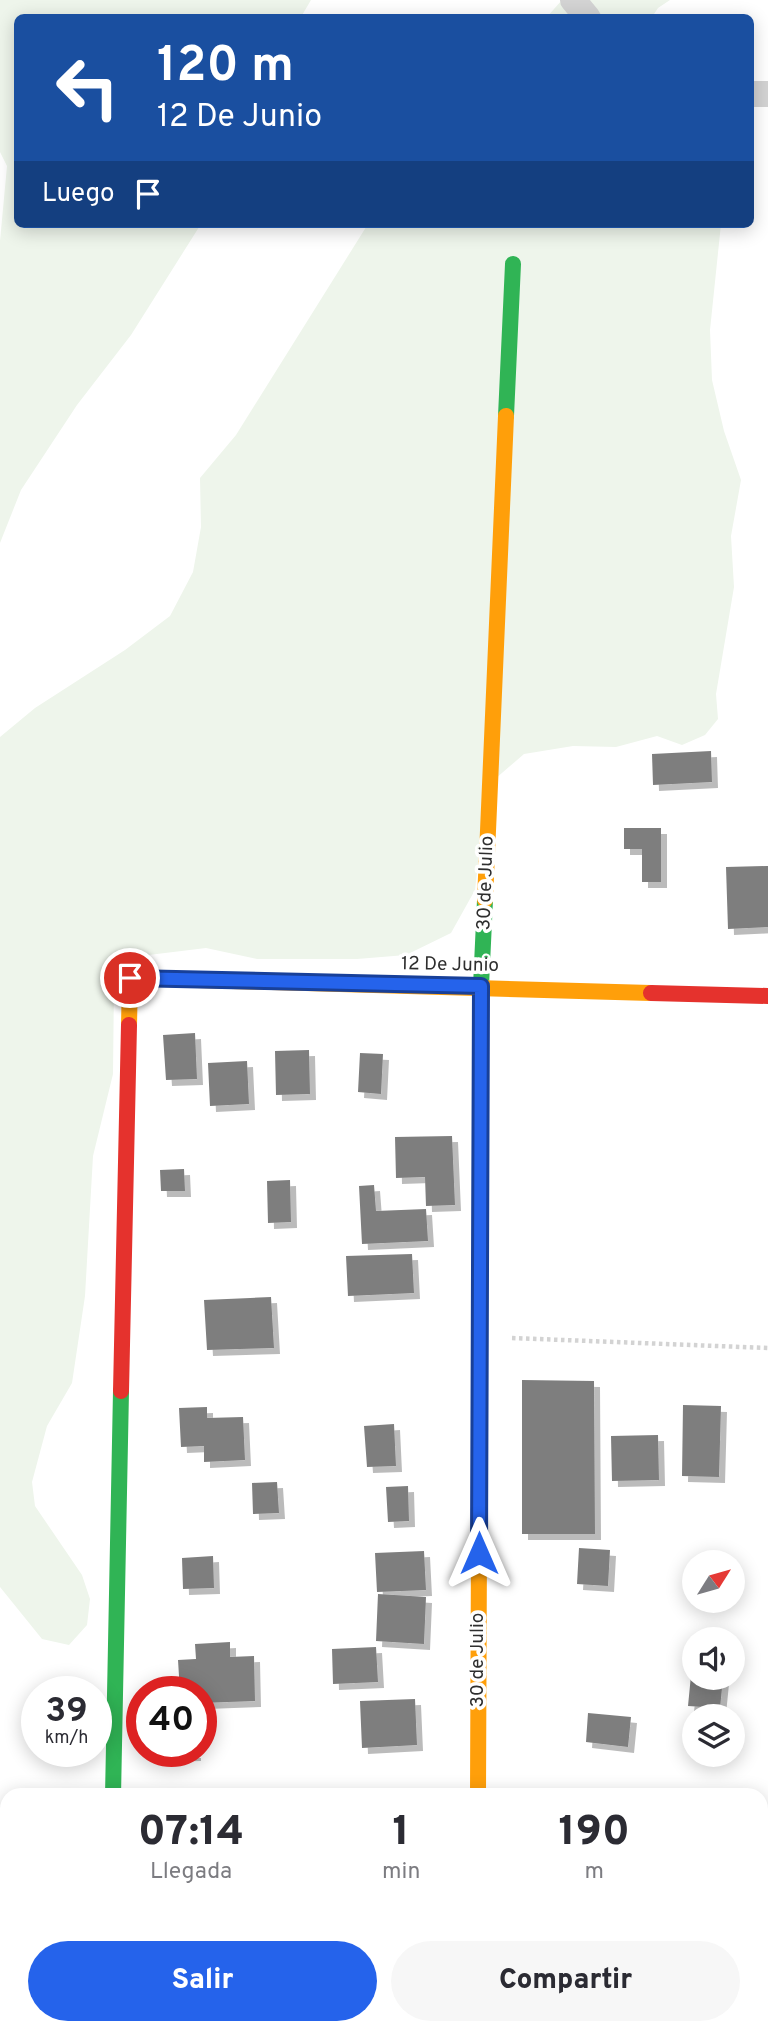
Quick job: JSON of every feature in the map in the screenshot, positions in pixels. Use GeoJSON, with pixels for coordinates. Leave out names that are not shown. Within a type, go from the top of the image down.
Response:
{"type":"FeatureCollection","features":[{"type":"Feature","properties":{"kind":"street"},"geometry":{"type":"LineString","coordinates":[[573,0],[585,14]]}},
{"type":"Feature","properties":{"kind":"street","name":"30 de Julio"},"geometry":{"type":"LineString","coordinates":[[478,1788],[481,986],[513,264]]}},
{"type":"Feature","properties":{"kind":"street","name":"12 De Junio"},"geometry":{"type":"LineString","coordinates":[[113,1788],[130,978],[768,996]]}},
{"type":"Feature","properties":{"kind":"path"},"geometry":{"type":"LineString","coordinates":[[480,1337],[768,1348]]}},
{"type":"Feature","properties":{"kind":"shaded area"},"geometry":{"type":"Polygon","coordinates":[[[0,0],[311,0],[303,14],[14,14],[14,228],[198,228],[131,335],[77,405],[21,490],[0,543],[0,241],[7,166],[0,152],[0,0]]]}},
{"type":"Feature","properties":{"kind":"shaded area"},"geometry":{"type":"Polygon","coordinates":[[[562,0],[670,0],[654,14],[550,14],[562,0]]]}},
{"type":"Feature","properties":{"kind":"shaded area"},"geometry":{"type":"Polygon","coordinates":[[[365,228],[721,228],[710,330],[712,380],[724,431],[741,480],[731,536],[734,587],[716,694],[718,719],[705,735],[682,745],[657,736],[616,747],[573,746],[524,754],[487,786],[475,890],[451,933],[406,955],[357,959],[257,959],[206,948],[124,958],[114,982],[113,1074],[93,1156],[85,1296],[72,1383],[47,1426],[32,1482],[35,1506],[82,1575],[90,1599],[87,1625],[69,1645],[42,1639],[0,1587],[0,737],[35,708],[125,650],[170,616],[193,572],[201,527],[200,478],[236,435],[365,228]]]}},
{"type":"Feature","properties":{"kind":"building"},"geometry":{"type":"Polygon","coordinates":[[[711,751],[712,782],[653,785],[652,754],[711,751]]]}},
{"type":"Feature","properties":{"kind":"building"},"geometry":{"type":"Polygon","coordinates":[[[624,828],[661,828],[661,882],[642,882],[642,849],[624,849],[624,828]]]}},
{"type":"Feature","properties":{"kind":"building"},"geometry":{"type":"Polygon","coordinates":[[[768,866],[768,927],[728,929],[726,867],[768,866]]]}},
{"type":"Feature","properties":{"kind":"building"},"geometry":{"type":"Polygon","coordinates":[[[195,1033],[197,1079],[166,1080],[163,1035],[195,1033]]]}},
{"type":"Feature","properties":{"kind":"building"},"geometry":{"type":"Polygon","coordinates":[[[309,1050],[310,1094],[276,1095],[275,1051],[309,1050]]]}},
{"type":"Feature","properties":{"kind":"building"},"geometry":{"type":"Polygon","coordinates":[[[360,1053],[383,1054],[381,1094],[358,1092],[360,1053]]]}},
{"type":"Feature","properties":{"kind":"building"},"geometry":{"type":"Polygon","coordinates":[[[247,1061],[249,1104],[210,1106],[208,1063],[247,1061]]]}},
{"type":"Feature","properties":{"kind":"building"},"geometry":{"type":"Polygon","coordinates":[[[452,1136],[455,1205],[426,1206],[425,1177],[396,1178],[395,1137],[452,1136]]]}},
{"type":"Feature","properties":{"kind":"building"},"geometry":{"type":"Polygon","coordinates":[[[184,1169],[185,1191],[161,1191],[160,1170],[184,1169]]]}},
{"type":"Feature","properties":{"kind":"building"},"geometry":{"type":"Polygon","coordinates":[[[290,1180],[291,1222],[268,1223],[267,1181],[290,1180]]]}},
{"type":"Feature","properties":{"kind":"building"},"geometry":{"type":"Polygon","coordinates":[[[374,1185],[376,1211],[426,1209],[428,1241],[362,1244],[359,1186],[374,1185]]]}},
{"type":"Feature","properties":{"kind":"building"},"geometry":{"type":"Polygon","coordinates":[[[412,1254],[414,1293],[348,1296],[346,1256],[412,1254]]]}},
{"type":"Feature","properties":{"kind":"building"},"geometry":{"type":"Polygon","coordinates":[[[271,1297],[274,1348],[207,1350],[204,1300],[271,1297]]]}},
{"type":"Feature","properties":{"kind":"building"},"geometry":{"type":"Polygon","coordinates":[[[522,1380],[594,1381],[595,1534],[522,1534],[522,1380]]]}},
{"type":"Feature","properties":{"kind":"building"},"geometry":{"type":"Polygon","coordinates":[[[683,1405],[721,1406],[719,1477],[682,1476],[683,1405]]]}},
{"type":"Feature","properties":{"kind":"building"},"geometry":{"type":"Polygon","coordinates":[[[207,1407],[207,1418],[243,1417],[245,1460],[204,1462],[204,1446],[181,1447],[179,1408],[207,1407]]]}},
{"type":"Feature","properties":{"kind":"building"},"geometry":{"type":"Polygon","coordinates":[[[394,1424],[396,1466],[367,1467],[364,1426],[394,1424]]]}},
{"type":"Feature","properties":{"kind":"building"},"geometry":{"type":"Polygon","coordinates":[[[658,1435],[659,1480],[612,1481],[611,1436],[658,1435]]]}},
{"type":"Feature","properties":{"kind":"building"},"geometry":{"type":"Polygon","coordinates":[[[277,1482],[279,1513],[253,1514],[252,1483],[277,1482]]]}},
{"type":"Feature","properties":{"kind":"building"},"geometry":{"type":"Polygon","coordinates":[[[408,1486],[409,1521],[388,1522],[386,1487],[408,1486]]]}},
{"type":"Feature","properties":{"kind":"building"},"geometry":{"type":"Polygon","coordinates":[[[579,1548],[610,1550],[608,1586],[577,1584],[579,1548]]]}},
{"type":"Feature","properties":{"kind":"building"},"geometry":{"type":"Polygon","coordinates":[[[424,1551],[426,1590],[377,1592],[375,1553],[424,1551]]]}},
{"type":"Feature","properties":{"kind":"building"},"geometry":{"type":"Polygon","coordinates":[[[213,1556],[214,1588],[183,1589],[182,1558],[213,1556]]]}},
{"type":"Feature","properties":{"kind":"building"},"geometry":{"type":"Polygon","coordinates":[[[378,1594],[426,1597],[424,1644],[376,1641],[378,1594]]]}},
{"type":"Feature","properties":{"kind":"building"},"geometry":{"type":"Polygon","coordinates":[[[230,1642],[230,1657],[254,1656],[255,1701],[217,1702],[217,1676],[179,1676],[178,1660],[196,1659],[195,1644],[230,1642]]]}},
{"type":"Feature","properties":{"kind":"building"},"geometry":{"type":"Polygon","coordinates":[[[376,1647],[378,1682],[333,1684],[332,1649],[376,1647]]]}},
{"type":"Feature","properties":{"kind":"building"},"geometry":{"type":"Polygon","coordinates":[[[690,1690],[722,1690],[720,1704],[688,1704],[690,1690]]]}},
{"type":"Feature","properties":{"kind":"building"},"geometry":{"type":"Polygon","coordinates":[[[415,1699],[417,1745],[362,1748],[360,1701],[415,1699]]]}},
{"type":"Feature","properties":{"kind":"building"},"geometry":{"type":"Polygon","coordinates":[[[588,1713],[631,1717],[628,1747],[586,1742],[588,1713]]]}},
{"type":"Feature","properties":{"kind":"traffic: fast"},"geometry":{"type":"LineString","coordinates":[[506,416],[513,264]]}},
{"type":"Feature","properties":{"kind":"traffic: fast"},"geometry":{"type":"LineString","coordinates":[[480,1290],[481,986],[485,900]]}},
{"type":"Feature","properties":{"kind":"traffic: fast"},"geometry":{"type":"LineString","coordinates":[[113,1788],[121,1391]]}},
{"type":"Feature","properties":{"kind":"traffic: slow"},"geometry":{"type":"LineString","coordinates":[[485,900],[506,416]]}},
{"type":"Feature","properties":{"kind":"traffic: slow"},"geometry":{"type":"LineString","coordinates":[[129,1025],[130,978],[651,993]]}},
{"type":"Feature","properties":{"kind":"traffic: slow"},"geometry":{"type":"LineString","coordinates":[[478,1788],[480,1290]]}},
{"type":"Feature","properties":{"kind":"traffic: jam"},"geometry":{"type":"LineString","coordinates":[[651,993],[768,996]]}},
{"type":"Feature","properties":{"kind":"traffic: jam"},"geometry":{"type":"LineString","coordinates":[[121,1391],[129,1025]]}},
{"type":"Feature","properties":{"kind":"route"},"geometry":{"type":"LineString","coordinates":[[130,978],[481,986],[479,1553]]}}]}
